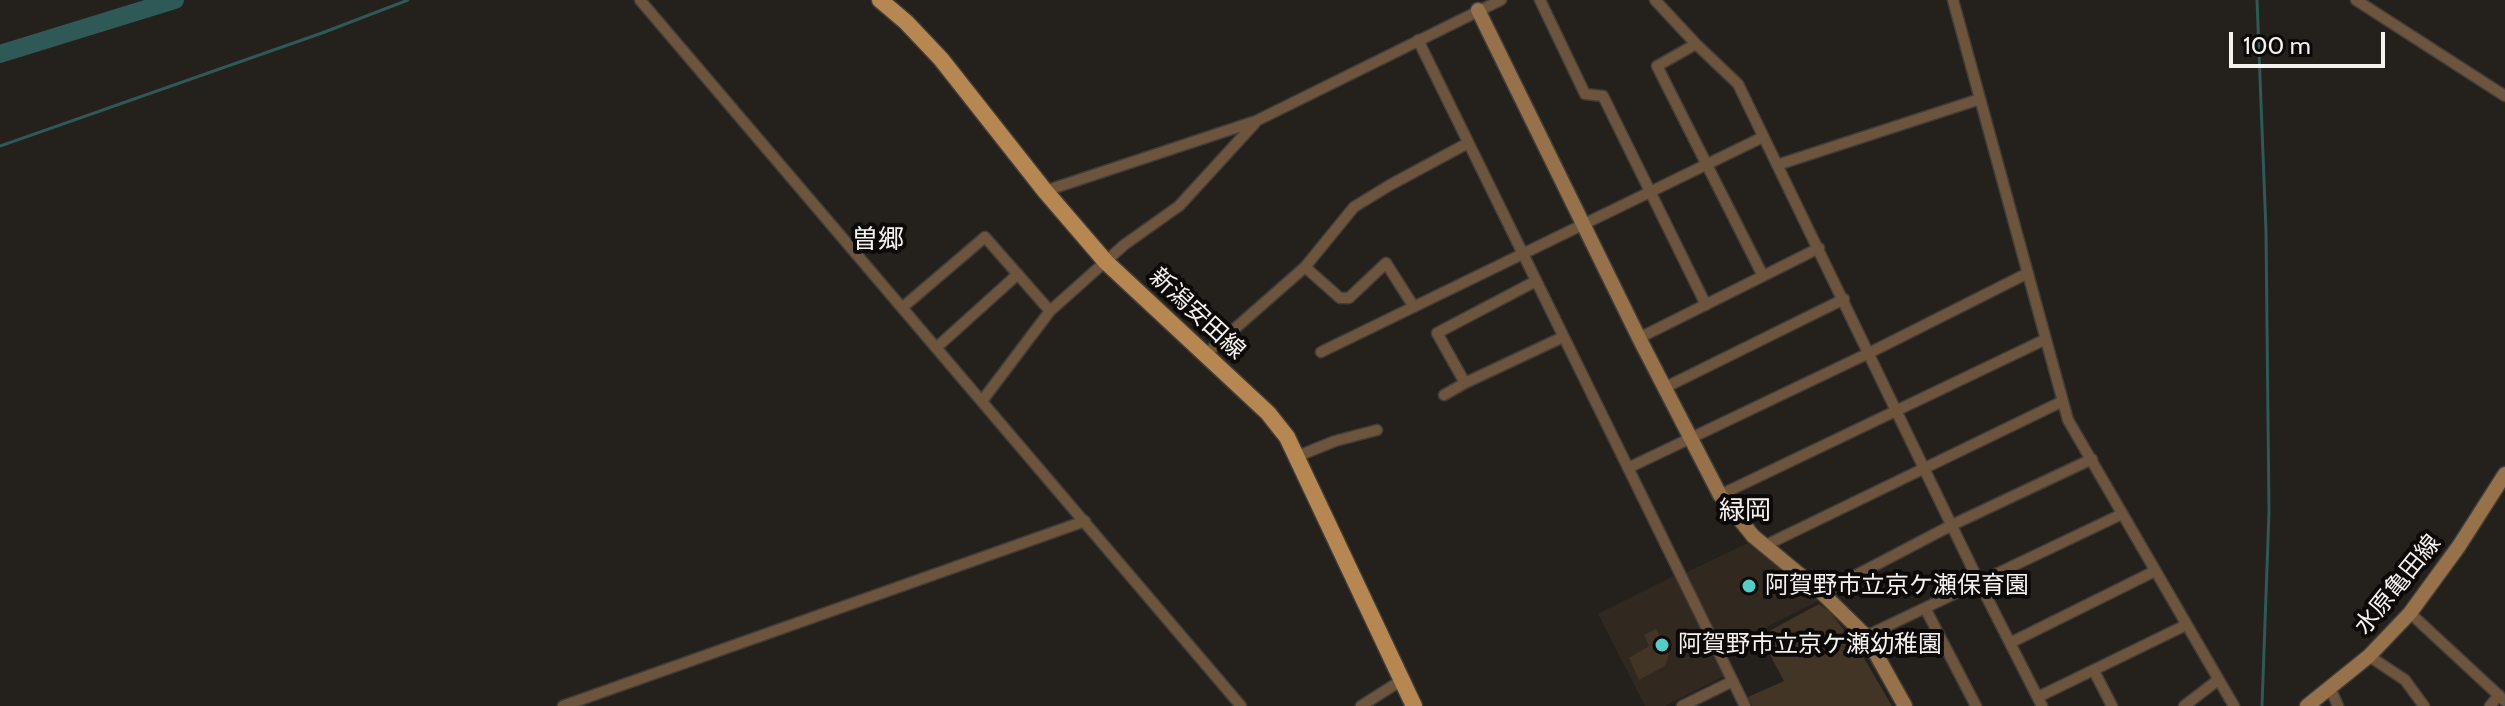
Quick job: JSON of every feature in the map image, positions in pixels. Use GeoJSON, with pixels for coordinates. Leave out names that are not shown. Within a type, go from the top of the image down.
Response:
{"type":"FeatureCollection","features":[{"type":"Feature","properties":{"kind":"main road","name":"新潟安田線"},"geometry":{"type":"LineString","coordinates":[[880,0],[941,59],[1045,191],[1106,262],[1268,413],[1287,437],[1414,706]]}},
{"type":"Feature","properties":{"kind":"street"},"geometry":{"type":"LineString","coordinates":[[640,0],[1241,706]]}},
{"type":"Feature","properties":{"kind":"street"},"geometry":{"type":"LineString","coordinates":[[1045,191],[1256,121],[1501,0]]}},
{"type":"Feature","properties":{"kind":"street"},"geometry":{"type":"LineString","coordinates":[[1540,0],[1585,94],[1603,96],[1706,305]]}},
{"type":"Feature","properties":{"kind":"street"},"geometry":{"type":"LineString","coordinates":[[1655,0],[1738,84],[2040,702],[2186,625]]}},
{"type":"Feature","properties":{"kind":"street"},"geometry":{"type":"LineString","coordinates":[[1953,0],[2068,420],[2234,706]]}},
{"type":"Feature","properties":{"kind":"street"},"geometry":{"type":"LineString","coordinates":[[2356,0],[2505,96]]}},
{"type":"Feature","properties":{"kind":"street"},"geometry":{"type":"LineString","coordinates":[[1478,10],[1720,495],[1753,536],[1822,593],[1866,636],[1905,706]]}},
{"type":"Feature","properties":{"kind":"street"},"geometry":{"type":"LineString","coordinates":[[1418,40],[1745,706]]}},
{"type":"Feature","properties":{"kind":"street"},"geometry":{"type":"LineString","coordinates":[[1696,44],[1657,66],[1763,276]]}},
{"type":"Feature","properties":{"kind":"street"},"geometry":{"type":"LineString","coordinates":[[1777,165],[1980,99]]}},
{"type":"Feature","properties":{"kind":"street"},"geometry":{"type":"LineString","coordinates":[[982,401],[1050,311],[1124,245],[1179,206],[1256,121]]}},
{"type":"Feature","properties":{"kind":"street"},"geometry":{"type":"LineString","coordinates":[[1321,352],[1763,137]]}},
{"type":"Feature","properties":{"kind":"street"},"geometry":{"type":"LineString","coordinates":[[1206,354],[1305,267],[1354,207],[1468,143]]}},
{"type":"Feature","properties":{"kind":"street"},"geometry":{"type":"LineString","coordinates":[[903,307],[985,237],[1050,311]]}},
{"type":"Feature","properties":{"kind":"street"},"geometry":{"type":"LineString","coordinates":[[1639,338],[1819,248]]}},
{"type":"Feature","properties":{"kind":"street"},"geometry":{"type":"LineString","coordinates":[[1305,267],[1340,298],[1349,298],[1386,263],[1414,307]]}},
{"type":"Feature","properties":{"kind":"street"},"geometry":{"type":"LineString","coordinates":[[1628,468],[2028,273]]}},
{"type":"Feature","properties":{"kind":"street"},"geometry":{"type":"LineString","coordinates":[[937,347],[1018,274]]}},
{"type":"Feature","properties":{"kind":"street"},"geometry":{"type":"LineString","coordinates":[[1465,383],[1437,333],[1536,281]]}},
{"type":"Feature","properties":{"kind":"street"},"geometry":{"type":"LineString","coordinates":[[1664,388],[1844,299]]}},
{"type":"Feature","properties":{"kind":"street"},"geometry":{"type":"LineString","coordinates":[[1444,395],[1563,337]]}},
{"type":"Feature","properties":{"kind":"street"},"geometry":{"type":"LineString","coordinates":[[1720,495],[2044,340]]}},
{"type":"Feature","properties":{"kind":"street"},"geometry":{"type":"LineString","coordinates":[[1764,546],[2061,402]]}},
{"type":"Feature","properties":{"kind":"street"},"geometry":{"type":"LineString","coordinates":[[1298,456],[1335,441],[1377,430]]}},
{"type":"Feature","properties":{"kind":"street"},"geometry":{"type":"LineString","coordinates":[[1822,593],[1952,525],[2092,459]]}},
{"type":"Feature","properties":{"kind":"street","name":"水原亀田線"},"geometry":{"type":"LineString","coordinates":[[2307,706],[2369,656],[2410,613],[2459,546],[2505,474]]}},
{"type":"Feature","properties":{"kind":"street"},"geometry":{"type":"LineString","coordinates":[[1866,636],[2122,514]]}},
{"type":"Feature","properties":{"kind":"street"},"geometry":{"type":"LineString","coordinates":[[563,706],[1085,521]]}},
{"type":"Feature","properties":{"kind":"street"},"geometry":{"type":"LineString","coordinates":[[2010,643],[2155,571]]}},
{"type":"Feature","properties":{"kind":"street"},"geometry":{"type":"LineString","coordinates":[[1925,608],[1976,706]]}},
{"type":"Feature","properties":{"kind":"street"},"geometry":{"type":"LineString","coordinates":[[2410,613],[2502,698],[2490,706]]}},
{"type":"Feature","properties":{"kind":"street"},"geometry":{"type":"LineString","coordinates":[[2369,656],[2405,680],[2424,706]]}},
{"type":"Feature","properties":{"kind":"street"},"geometry":{"type":"LineString","coordinates":[[2094,671],[2112,706]]}},
{"type":"Feature","properties":{"kind":"street"},"geometry":{"type":"LineString","coordinates":[[1361,706],[1402,680]]}},
{"type":"Feature","properties":{"kind":"street"},"geometry":{"type":"LineString","coordinates":[[2184,706],[2218,680]]}},
{"type":"Feature","properties":{"kind":"street"},"geometry":{"type":"LineString","coordinates":[[1682,706],[1733,681]]}},
{"type":"Feature","properties":{"kind":"street"},"geometry":{"type":"LineString","coordinates":[[2330,688],[2338,706]]}},
{"type":"Feature","properties":{"kind":"shaded area","name":"阿賀野市立京ケ瀬保育園"},"geometry":{"type":"Polygon","coordinates":[[[1754,540],[1822,599],[1723,649],[1685,573],[1754,540]]]}},
{"type":"Feature","properties":{"kind":"shaded area","name":"阿賀野市立京ケ瀬幼稚園"},"geometry":{"type":"Polygon","coordinates":[[[1676,575],[1726,675],[1665,706],[1645,706],[1598,614],[1676,575]]]}},
{"type":"Feature","properties":{"kind":"shaded area"},"geometry":{"type":"Polygon","coordinates":[[[1819,604],[1830,612],[1858,648],[1892,706],[1752,706],[1748,697],[1784,681],[1760,636],[1819,604]]]}},
{"type":"Feature","properties":{"kind":"shaded area"},"geometry":{"type":"Polygon","coordinates":[[[1656,629],[1669,655],[1665,666],[1639,680],[1629,658],[1649,646],[1644,635],[1656,629]]]}},
{"type":"Feature","properties":{"kind":"waterway"},"geometry":{"type":"LineString","coordinates":[[0,54],[175,0]]}},
{"type":"Feature","properties":{"kind":"waterway"},"geometry":{"type":"LineString","coordinates":[[0,146],[408,0]]}},
{"type":"Feature","properties":{"kind":"waterway"},"geometry":{"type":"LineString","coordinates":[[2257,0],[2266,231],[2269,512],[2262,706]]}},
{"type":"Feature","properties":{"kind":"place","name":"阿賀野市立京ケ瀬保育園"},"geometry":{"type":"Point","coordinates":[1749,586]}},
{"type":"Feature","properties":{"kind":"place","name":"阿賀野市立京ケ瀬幼稚園"},"geometry":{"type":"Point","coordinates":[1662,645]}},
{"type":"Feature","properties":{"kind":"district","name":"曽郷"},"geometry":{"type":"Point","coordinates":[878,240]}},
{"type":"Feature","properties":{"kind":"district","name":"緑岡"},"geometry":{"type":"Point","coordinates":[1745,511]}}]}
